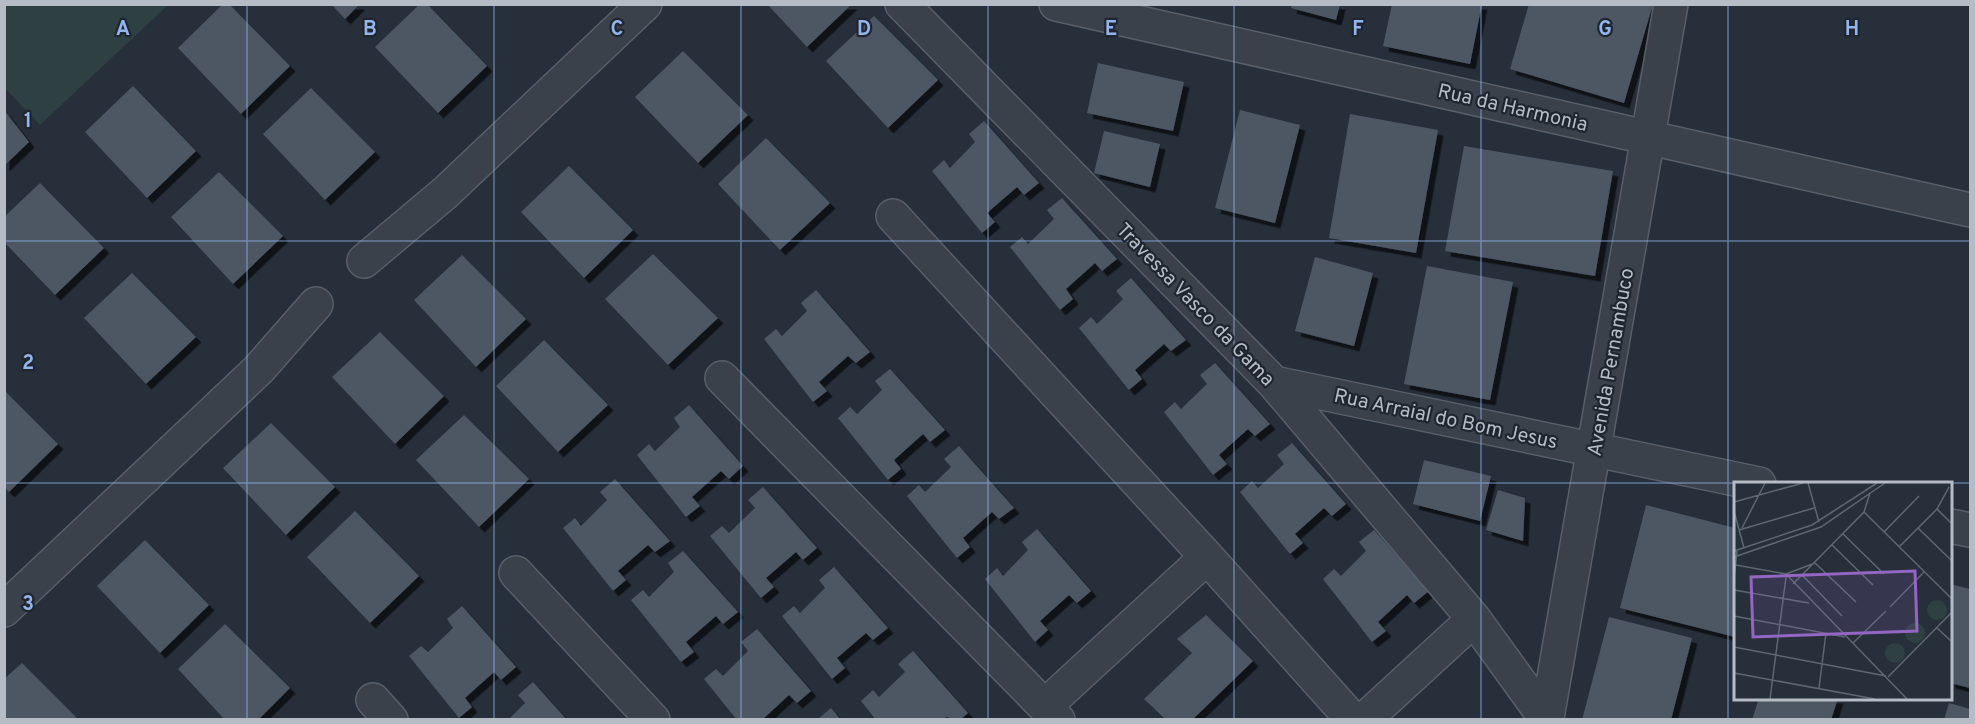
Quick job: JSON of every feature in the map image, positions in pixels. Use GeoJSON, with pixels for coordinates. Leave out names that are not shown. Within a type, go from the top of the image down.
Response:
{"type":"FeatureCollection","features":[{"type":"Feature","properties":{"kind":"street"},"geometry":{"type":"LineString","coordinates":[[364,261],[446,193],[645,4]]}},
{"type":"Feature","properties":{"kind":"street","name":"Travessa Vasco da Gama"},"geometry":{"type":"LineString","coordinates":[[902,4],[1274,383],[1474,619],[1547,719]]}},
{"type":"Feature","properties":{"kind":"street","name":"Rua da Harmonia"},"geometry":{"type":"LineString","coordinates":[[1056,4],[1095,8],[1650,138],[1971,210]]}},
{"type":"Feature","properties":{"kind":"street","name":"Avenida Pernambuco"},"geometry":{"type":"LineString","coordinates":[[1547,719],[1650,138],[1671,4]]}},
{"type":"Feature","properties":{"kind":"street"},"geometry":{"type":"LineString","coordinates":[[893,216],[1207,557],[1353,720]]}},
{"type":"Feature","properties":{"kind":"street"},"geometry":{"type":"LineString","coordinates":[[4,610],[258,370],[316,304]]}},
{"type":"Feature","properties":{"kind":"street"},"geometry":{"type":"LineString","coordinates":[[722,378],[1052,713],[1207,557]]}},
{"type":"Feature","properties":{"kind":"street","name":"Rua Arraial do Bom Jesus"},"geometry":{"type":"LineString","coordinates":[[1274,383],[1750,482]]}},
{"type":"Feature","properties":{"kind":"street"},"geometry":{"type":"LineString","coordinates":[[1951,526],[1971,530]]}},
{"type":"Feature","properties":{"kind":"street"},"geometry":{"type":"LineString","coordinates":[[516,573],[653,720]]}},
{"type":"Feature","properties":{"kind":"street"},"geometry":{"type":"LineString","coordinates":[[1364,720],[1474,619]]}},
{"type":"Feature","properties":{"kind":"shaded area"},"geometry":{"type":"Polygon","coordinates":[[[5,4],[168,5],[40,125],[5,88],[5,4]]]}},
{"type":"Feature","properties":{"kind":"building"},"geometry":{"type":"Polygon","coordinates":[[[223,4],[229,4],[290,66],[241,114],[178,48],[223,4]]]}},
{"type":"Feature","properties":{"kind":"building"},"geometry":{"type":"Polygon","coordinates":[[[331,4],[360,4],[345,19],[331,4]]]}},
{"type":"Feature","properties":{"kind":"building"},"geometry":{"type":"Polygon","coordinates":[[[420,4],[427,4],[487,66],[438,113],[375,47],[420,4]]]}},
{"type":"Feature","properties":{"kind":"building"},"geometry":{"type":"Polygon","coordinates":[[[767,4],[852,4],[807,47],[767,4]]]}},
{"type":"Feature","properties":{"kind":"building"},"geometry":{"type":"Polygon","coordinates":[[[1292,4],[1340,4],[1336,20],[1291,8],[1292,4]]]}},
{"type":"Feature","properties":{"kind":"building"},"geometry":{"type":"Polygon","coordinates":[[[1392,4],[1482,4],[1470,64],[1383,46],[1392,4]]]}},
{"type":"Feature","properties":{"kind":"building"},"geometry":{"type":"Polygon","coordinates":[[[1529,4],[1653,4],[1624,103],[1510,69],[1529,4]]]}},
{"type":"Feature","properties":{"kind":"building"},"geometry":{"type":"Polygon","coordinates":[[[874,16],[938,80],[888,128],[826,61],[874,16]]]}},
{"type":"Feature","properties":{"kind":"building"},"geometry":{"type":"Polygon","coordinates":[[[683,51],[748,115],[698,163],[635,97],[683,51]]]}},
{"type":"Feature","properties":{"kind":"building"},"geometry":{"type":"Polygon","coordinates":[[[1098,63],[1184,82],[1173,131],[1087,113],[1098,63]]]}},
{"type":"Feature","properties":{"kind":"building"},"geometry":{"type":"Polygon","coordinates":[[[133,86],[196,151],[147,198],[85,132],[133,86]]]}},
{"type":"Feature","properties":{"kind":"building"},"geometry":{"type":"Polygon","coordinates":[[[311,88],[375,152],[325,200],[263,134],[311,88]]]}},
{"type":"Feature","properties":{"kind":"building"},"geometry":{"type":"Polygon","coordinates":[[[4,110],[29,142],[4,166],[4,110]]]}},
{"type":"Feature","properties":{"kind":"building"},"geometry":{"type":"Polygon","coordinates":[[[1240,110],[1300,125],[1275,223],[1215,208],[1240,110]]]}},
{"type":"Feature","properties":{"kind":"building"},"geometry":{"type":"Polygon","coordinates":[[[1350,114],[1438,130],[1416,253],[1329,238],[1350,114]]]}},
{"type":"Feature","properties":{"kind":"building"},"geometry":{"type":"Polygon","coordinates":[[[984,121],[1039,183],[1024,195],[1017,187],[987,213],[995,222],[982,233],[932,171],[944,160],[950,168],[975,142],[969,134],[984,121]]]}},
{"type":"Feature","properties":{"kind":"building"},"geometry":{"type":"Polygon","coordinates":[[[1104,131],[1160,144],[1150,187],[1094,173],[1104,131]]]}},
{"type":"Feature","properties":{"kind":"building"},"geometry":{"type":"Polygon","coordinates":[[[766,138],[830,203],[780,250],[718,184],[766,138]]]}},
{"type":"Feature","properties":{"kind":"building"},"geometry":{"type":"Polygon","coordinates":[[[1464,146],[1613,171],[1595,276],[1445,251],[1464,146]]]}},
{"type":"Feature","properties":{"kind":"building"},"geometry":{"type":"Polygon","coordinates":[[[569,166],[633,230],[584,278],[521,212],[569,166]]]}},
{"type":"Feature","properties":{"kind":"building"},"geometry":{"type":"Polygon","coordinates":[[[219,172],[283,236],[233,284],[171,217],[219,172]]]}},
{"type":"Feature","properties":{"kind":"building"},"geometry":{"type":"Polygon","coordinates":[[[40,183],[104,248],[55,295],[4,242],[4,217],[40,183]]]}},
{"type":"Feature","properties":{"kind":"building"},"geometry":{"type":"Polygon","coordinates":[[[1062,198],[1117,259],[1102,271],[1095,263],[1066,289],[1073,299],[1060,310],[1010,247],[1022,237],[1028,244],[1054,219],[1047,210],[1062,198]]]}},
{"type":"Feature","properties":{"kind":"building"},"geometry":{"type":"Polygon","coordinates":[[[653,254],[718,318],[668,365],[605,299],[653,254]]]}},
{"type":"Feature","properties":{"kind":"building"},"geometry":{"type":"Polygon","coordinates":[[[462,255],[526,319],[476,367],[414,300],[462,255]]]}},
{"type":"Feature","properties":{"kind":"building"},"geometry":{"type":"Polygon","coordinates":[[[1315,257],[1373,273],[1354,346],[1295,331],[1315,257]]]}},
{"type":"Feature","properties":{"kind":"building"},"geometry":{"type":"Polygon","coordinates":[[[1427,266],[1513,282],[1490,400],[1404,384],[1427,266]]]}},
{"type":"Feature","properties":{"kind":"building"},"geometry":{"type":"Polygon","coordinates":[[[132,273],[196,337],[146,384],[84,318],[132,273]]]}},
{"type":"Feature","properties":{"kind":"building"},"geometry":{"type":"Polygon","coordinates":[[[1131,278],[1186,340],[1171,351],[1164,344],[1135,370],[1142,379],[1129,390],[1079,328],[1091,317],[1097,324],[1123,299],[1116,291],[1131,278]]]}},
{"type":"Feature","properties":{"kind":"building"},"geometry":{"type":"Polygon","coordinates":[[[816,290],[870,352],[856,363],[848,356],[819,382],[827,391],[813,402],[764,339],[776,329],[782,336],[807,311],[801,303],[816,290]]]}},
{"type":"Feature","properties":{"kind":"building"},"geometry":{"type":"Polygon","coordinates":[[[380,332],[444,396],[395,444],[332,377],[380,332]]]}},
{"type":"Feature","properties":{"kind":"building"},"geometry":{"type":"Polygon","coordinates":[[[544,340],[608,405],[558,452],[496,386],[544,340]]]}},
{"type":"Feature","properties":{"kind":"building"},"geometry":{"type":"Polygon","coordinates":[[[1215,363],[1270,424],[1255,436],[1248,429],[1219,455],[1227,464],[1213,475],[1164,412],[1175,402],[1181,409],[1207,384],[1200,375],[1215,363]]]}},
{"type":"Feature","properties":{"kind":"building"},"geometry":{"type":"Polygon","coordinates":[[[890,369],[945,430],[930,442],[923,434],[894,460],[901,469],[888,480],[838,418],[850,407],[857,414],[882,390],[875,381],[890,369]]]}},
{"type":"Feature","properties":{"kind":"building"},"geometry":{"type":"Polygon","coordinates":[[[4,390],[58,444],[9,492],[4,487],[4,390]]]}},
{"type":"Feature","properties":{"kind":"building"},"geometry":{"type":"Polygon","coordinates":[[[689,405],[743,466],[729,479],[721,471],[692,497],[700,506],[686,517],[637,455],[649,444],[655,451],[680,427],[674,418],[689,405]]]}},
{"type":"Feature","properties":{"kind":"building"},"geometry":{"type":"Polygon","coordinates":[[[464,415],[529,479],[479,527],[416,460],[464,415]]]}},
{"type":"Feature","properties":{"kind":"building"},"geometry":{"type":"Polygon","coordinates":[[[271,423],[335,487],[286,535],[223,468],[271,423]]]}},
{"type":"Feature","properties":{"kind":"building"},"geometry":{"type":"Polygon","coordinates":[[[1292,443],[1346,504],[1332,516],[1324,508],[1295,534],[1303,543],[1290,554],[1240,492],[1252,481],[1258,488],[1284,464],[1277,455],[1292,443]]]}},
{"type":"Feature","properties":{"kind":"building"},"geometry":{"type":"Polygon","coordinates":[[[959,446],[1014,508],[999,519],[992,512],[963,538],[970,547],[957,558],[907,496],[919,485],[925,492],[951,467],[944,459],[959,446]]]}},
{"type":"Feature","properties":{"kind":"building"},"geometry":{"type":"Polygon","coordinates":[[[1424,460],[1491,476],[1480,521],[1413,504],[1424,460]]]}},
{"type":"Feature","properties":{"kind":"building"},"geometry":{"type":"Polygon","coordinates":[[[615,479],[670,541],[655,552],[648,545],[618,571],[626,580],[613,591],[563,528],[575,518],[581,526],[607,500],[600,492],[615,479]]]}},
{"type":"Feature","properties":{"kind":"building"},"geometry":{"type":"Polygon","coordinates":[[[763,487],[817,548],[803,560],[796,552],[766,578],[774,587],[761,598],[710,536],[722,526],[729,533],[755,508],[748,500],[763,487]]]}},
{"type":"Feature","properties":{"kind":"building"},"geometry":{"type":"Polygon","coordinates":[[[1498,490],[1525,498],[1523,541],[1486,530],[1498,490]]]}},
{"type":"Feature","properties":{"kind":"building"},"geometry":{"type":"Polygon","coordinates":[[[1646,505],[1734,528],[1734,637],[1620,608],[1646,505]]]}},
{"type":"Feature","properties":{"kind":"building"},"geometry":{"type":"Polygon","coordinates":[[[355,511],[419,576],[370,623],[307,557],[355,511]]]}},
{"type":"Feature","properties":{"kind":"building"},"geometry":{"type":"Polygon","coordinates":[[[1037,529],[1091,591],[1077,603],[1069,595],[1040,621],[1048,630],[1035,642],[985,579],[997,568],[1003,576],[1028,550],[1022,542],[1037,529]]]}},
{"type":"Feature","properties":{"kind":"building"},"geometry":{"type":"Polygon","coordinates":[[[1374,530],[1429,591],[1414,603],[1407,595],[1378,622],[1386,631],[1372,642],[1323,579],[1334,569],[1341,576],[1366,551],[1359,542],[1374,530]]]}},
{"type":"Feature","properties":{"kind":"building"},"geometry":{"type":"Polygon","coordinates":[[[145,540],[209,605],[160,653],[97,586],[145,540]]]}},
{"type":"Feature","properties":{"kind":"building"},"geometry":{"type":"Polygon","coordinates":[[[683,551],[738,612],[723,624],[716,616],[686,642],[694,652],[681,662],[631,600],[643,590],[649,597],[674,572],[668,563],[683,551]]]}},
{"type":"Feature","properties":{"kind":"building"},"geometry":{"type":"Polygon","coordinates":[[[834,567],[888,628],[873,640],[866,633],[837,658],[845,668],[832,679],[782,616],[794,606],[800,613],[825,588],[819,580],[834,567]]]}},
{"type":"Feature","properties":{"kind":"building"},"geometry":{"type":"Polygon","coordinates":[[[1951,584],[1970,589],[1970,688],[1951,683],[1951,584]]]}},
{"type":"Feature","properties":{"kind":"building"},"geometry":{"type":"Polygon","coordinates":[[[462,606],[516,667],[501,680],[494,672],[465,698],[472,707],[459,718],[409,656],[421,646],[428,652],[453,628],[447,619],[462,606]]]}},
{"type":"Feature","properties":{"kind":"building"},"geometry":{"type":"Polygon","coordinates":[[[1206,615],[1253,661],[1192,720],[1166,720],[1144,699],[1192,653],[1177,639],[1206,615]]]}},
{"type":"Feature","properties":{"kind":"building"},"geometry":{"type":"Polygon","coordinates":[[[1609,617],[1692,638],[1671,720],[1582,720],[1609,617]]]}},
{"type":"Feature","properties":{"kind":"building"},"geometry":{"type":"Polygon","coordinates":[[[225,624],[290,688],[258,720],[225,720],[178,669],[225,624]]]}},
{"type":"Feature","properties":{"kind":"building"},"geometry":{"type":"Polygon","coordinates":[[[757,629],[811,691],[797,703],[789,695],[762,720],[737,720],[704,679],[716,669],[723,676],[748,651],[741,642],[757,629]]]}},
{"type":"Feature","properties":{"kind":"building"},"geometry":{"type":"Polygon","coordinates":[[[913,651],[968,713],[960,720],[946,717],[943,720],[876,720],[861,701],[873,690],[879,697],[905,672],[898,664],[913,651]]]}},
{"type":"Feature","properties":{"kind":"building"},"geometry":{"type":"Polygon","coordinates":[[[22,663],[79,720],[4,720],[4,679],[22,663]]]}},
{"type":"Feature","properties":{"kind":"building"},"geometry":{"type":"Polygon","coordinates":[[[533,682],[567,720],[508,720],[525,703],[518,695],[533,682]]]}},
{"type":"Feature","properties":{"kind":"building"},"geometry":{"type":"Polygon","coordinates":[[[1758,700],[1837,700],[1831,720],[1752,720],[1758,700]]]}},
{"type":"Feature","properties":{"kind":"building"},"geometry":{"type":"Polygon","coordinates":[[[1949,703],[1970,709],[1970,720],[1944,720],[1949,703]]]}},
{"type":"Feature","properties":{"kind":"building"},"geometry":{"type":"Polygon","coordinates":[[[831,708],[841,720],[817,720],[831,708]]]}}]}
